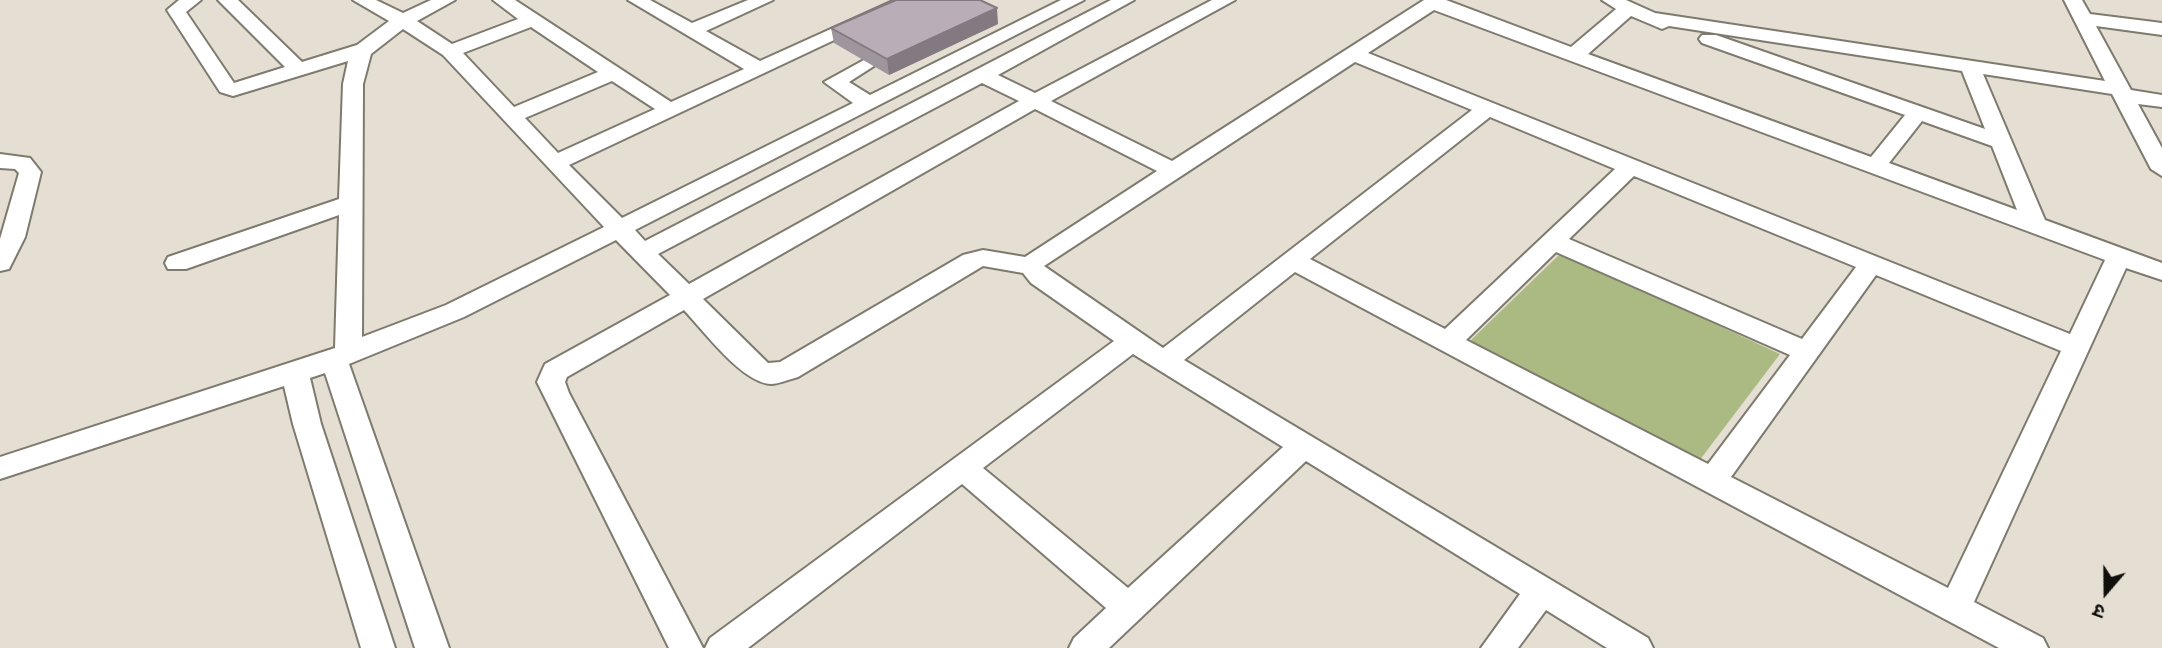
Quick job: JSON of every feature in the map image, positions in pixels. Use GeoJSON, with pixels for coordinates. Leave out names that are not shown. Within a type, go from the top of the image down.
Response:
{"type":"FeatureCollection","features":[{"type":"Feature","properties":{"kind":"street"},"geometry":{"type":"LineString","coordinates":[[192,0],[176,10],[228,88],[239,90],[362,50],[373,39],[446,0]]}},
{"type":"Feature","properties":{"kind":"street"},"geometry":{"type":"LineString","coordinates":[[227,0],[300,71]]}},
{"type":"Feature","properties":{"kind":"street"},"geometry":{"type":"LineString","coordinates":[[363,0],[404,21],[450,51],[555,163],[758,369],[780,373],[972,260],[983,257],[1031,267],[1040,277],[1132,341],[1636,648]]}},
{"type":"Feature","properties":{"kind":"street"},"geometry":{"type":"LineString","coordinates":[[502,0],[670,110]]}},
{"type":"Feature","properties":{"kind":"street"},"geometry":{"type":"LineString","coordinates":[[637,0],[759,69]]}},
{"type":"Feature","properties":{"kind":"street"},"geometry":{"type":"LineString","coordinates":[[691,31],[764,0]]}},
{"type":"Feature","properties":{"kind":"street"},"geometry":{"type":"LineString","coordinates":[[643,252],[1125,0]]}},
{"type":"Feature","properties":{"kind":"street"},"geometry":{"type":"LineString","coordinates":[[686,648],[551,382],[555,371],[569,360],[688,297],[1033,102],[1226,0]]}},
{"type":"Feature","properties":{"kind":"street"},"geometry":{"type":"LineString","coordinates":[[2073,0],[2162,169]]}},
{"type":"Feature","properties":{"kind":"street"},"geometry":{"type":"LineString","coordinates":[[0,468],[295,372],[455,311],[870,104],[1068,1],[1095,16]]}},
{"type":"Feature","properties":{"kind":"street"},"geometry":{"type":"LineString","coordinates":[[1031,267],[1036,259],[1435,1],[1573,56],[2162,272]]}},
{"type":"Feature","properties":{"kind":"street"},"geometry":{"type":"LineString","coordinates":[[555,163],[900,2]]}},
{"type":"Feature","properties":{"kind":"street"},"geometry":{"type":"LineString","coordinates":[[1573,56],[1628,9]]}},
{"type":"Feature","properties":{"kind":"street"},"geometry":{"type":"LineString","coordinates":[[1628,9],[1837,48],[1970,67],[2162,101]]}},
{"type":"Feature","properties":{"kind":"street"},"geometry":{"type":"LineString","coordinates":[[1628,9],[2001,142]]}},
{"type":"Feature","properties":{"kind":"street"},"geometry":{"type":"LineString","coordinates":[[2083,19],[2162,29]]}},
{"type":"Feature","properties":{"kind":"street"},"geometry":{"type":"LineString","coordinates":[[450,51],[532,20]]}},
{"type":"Feature","properties":{"kind":"street"},"geometry":{"type":"LineString","coordinates":[[1837,48],[1846,88]]}},
{"type":"Feature","properties":{"kind":"street"},"geometry":{"type":"LineString","coordinates":[[362,50],[353,84],[351,203],[341,356],[432,648]]}},
{"type":"Feature","properties":{"kind":"street"},"geometry":{"type":"LineString","coordinates":[[1353,54],[2076,347]]}},
{"type":"Feature","properties":{"kind":"street"},"geometry":{"type":"LineString","coordinates":[[864,66],[835,82],[870,104]]}},
{"type":"Feature","properties":{"kind":"street"},"geometry":{"type":"LineString","coordinates":[[1970,67],[2035,225]]}},
{"type":"Feature","properties":{"kind":"street"},"geometry":{"type":"LineString","coordinates":[[510,116],[613,73]]}},
{"type":"Feature","properties":{"kind":"street"},"geometry":{"type":"LineString","coordinates":[[983,75],[1172,170]]}},
{"type":"Feature","properties":{"kind":"street"},"geometry":{"type":"LineString","coordinates":[[1164,361],[1487,109]]}},
{"type":"Feature","properties":{"kind":"street"},"geometry":{"type":"LineString","coordinates":[[1874,167],[1918,113]]}},
{"type":"Feature","properties":{"kind":"street"},"geometry":{"type":"LineString","coordinates":[[773,152],[798,171]]}},
{"type":"Feature","properties":{"kind":"street"},"geometry":{"type":"LineString","coordinates":[[0,161],[22,163],[30,172],[13,237],[0,263]]}},
{"type":"Feature","properties":{"kind":"street"},"geometry":{"type":"LineString","coordinates":[[1448,342],[1630,167]]}},
{"type":"Feature","properties":{"kind":"street"},"geometry":{"type":"LineString","coordinates":[[177,263],[351,203]]}},
{"type":"Feature","properties":{"kind":"street"},"geometry":{"type":"LineString","coordinates":[[1553,241],[1805,351]]}},
{"type":"Feature","properties":{"kind":"street"},"geometry":{"type":"LineString","coordinates":[[1955,608],[2119,257]]}},
{"type":"Feature","properties":{"kind":"street"},"geometry":{"type":"LineString","coordinates":[[1294,261],[2031,648]]}},
{"type":"Feature","properties":{"kind":"street"},"geometry":{"type":"LineString","coordinates":[[1712,481],[1871,264]]}},
{"type":"Feature","properties":{"kind":"street"},"geometry":{"type":"LineString","coordinates":[[733,646],[1132,341]]}},
{"type":"Feature","properties":{"kind":"street"},"geometry":{"type":"LineString","coordinates":[[295,372],[307,424],[379,648]]}},
{"type":"Feature","properties":{"kind":"street"},"geometry":{"type":"LineString","coordinates":[[1086,648],[1304,445]]}},
{"type":"Feature","properties":{"kind":"street"},"geometry":{"type":"LineString","coordinates":[[963,468],[1129,608]]}},
{"type":"Feature","properties":{"kind":"street"},"geometry":{"type":"LineString","coordinates":[[1498,648],[1542,591]]}},
{"type":"Feature","properties":{"kind":"green space"},"geometry":{"type":"Polygon","coordinates":[[[1561,253],[1780,354],[1699,461],[1470,341],[1561,253]]]}},
{"type":"Feature","properties":{"kind":"building"},"geometry":{"type":"Polygon","coordinates":[[[896,0],[980,0],[997,8],[887,59],[831,28],[896,0]]]}}]}
